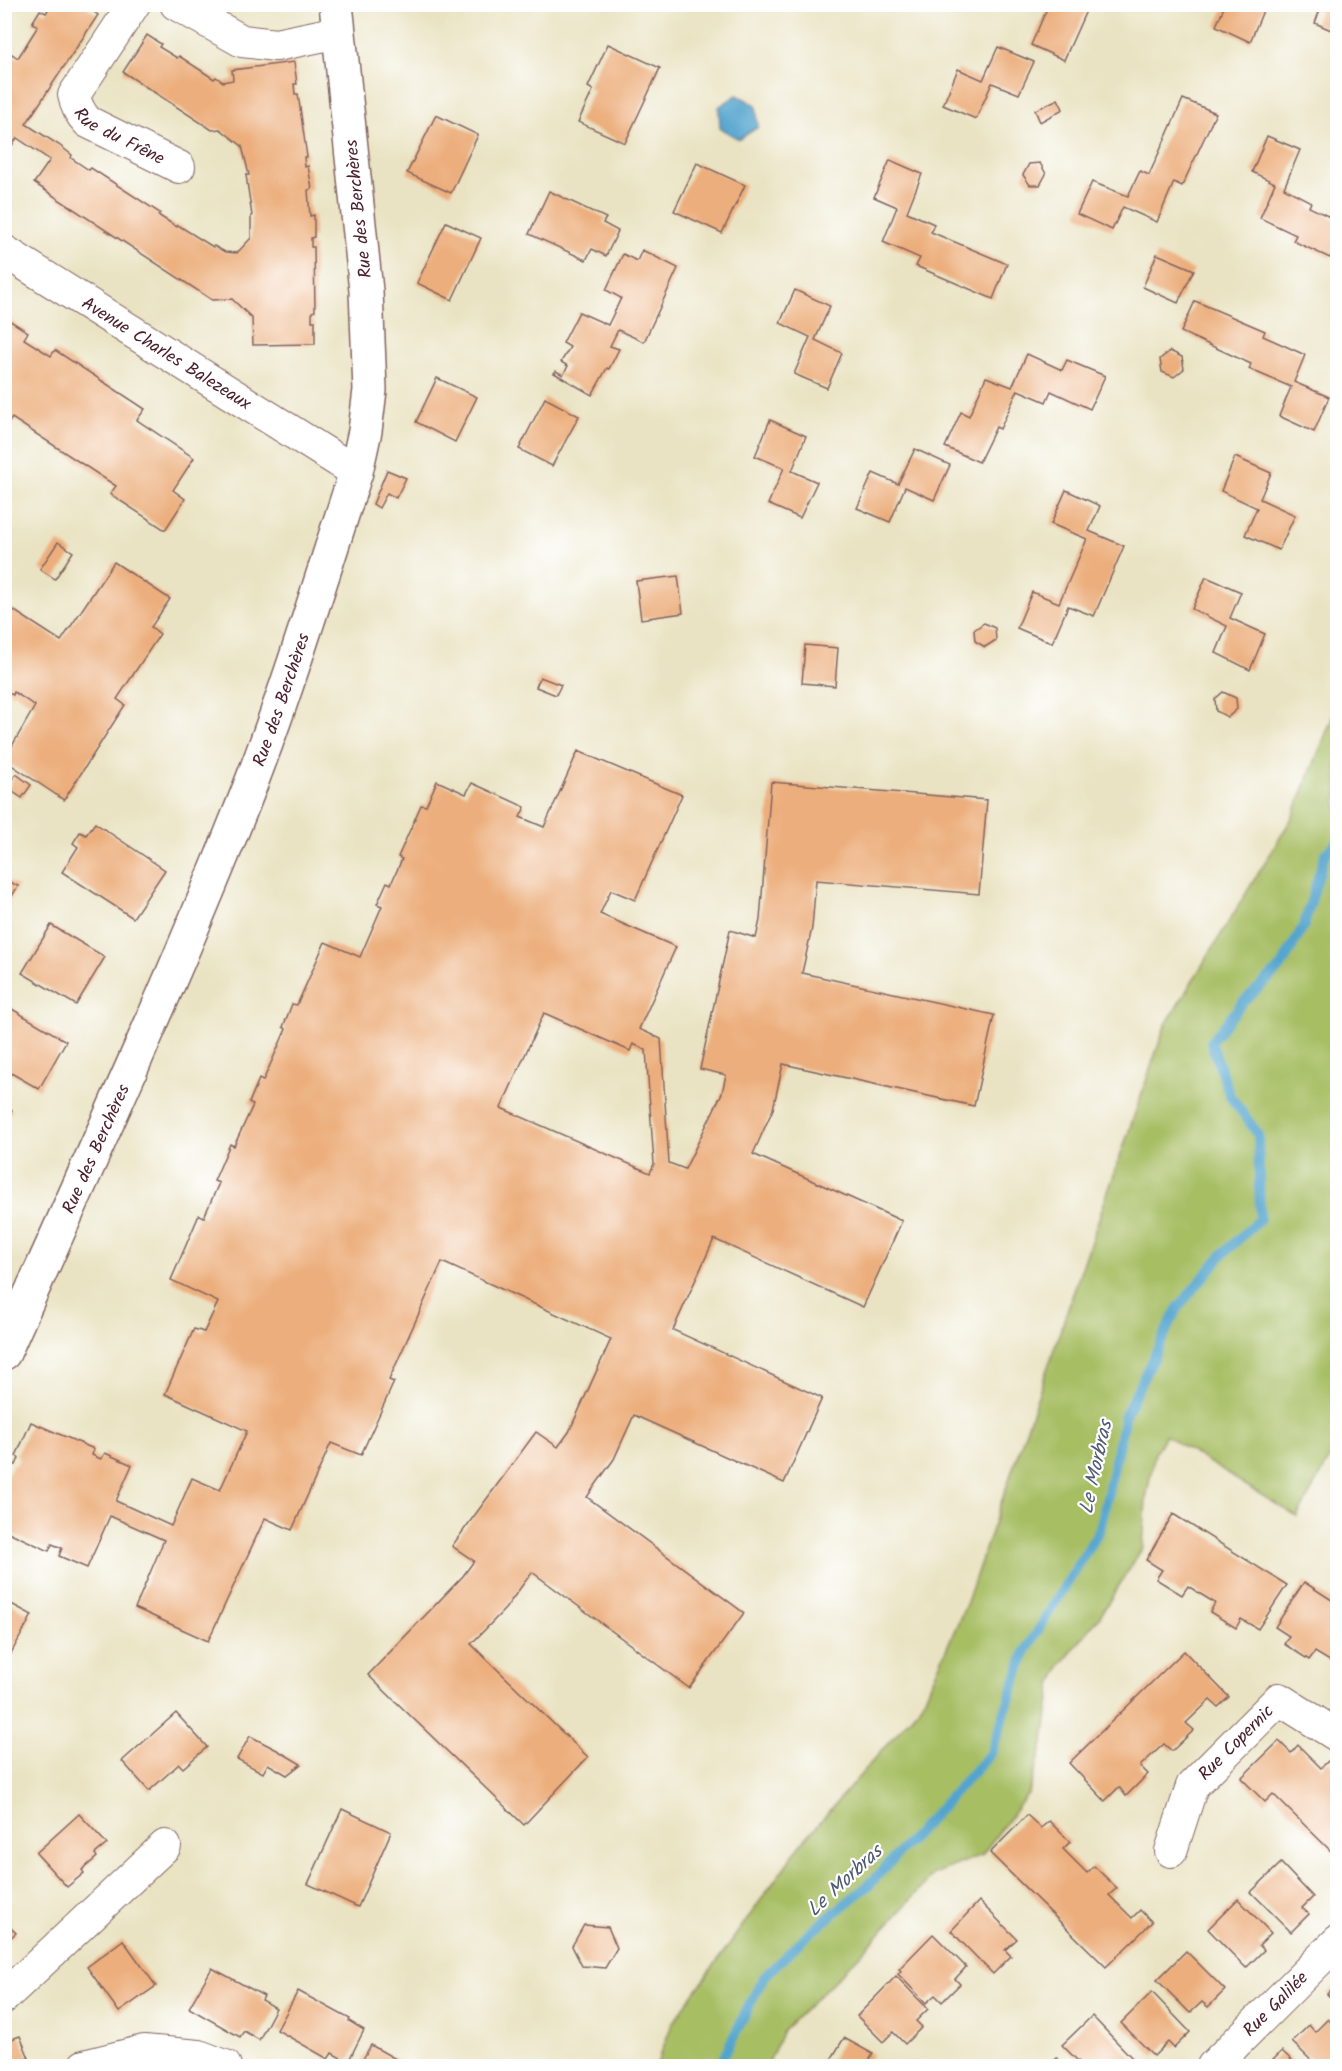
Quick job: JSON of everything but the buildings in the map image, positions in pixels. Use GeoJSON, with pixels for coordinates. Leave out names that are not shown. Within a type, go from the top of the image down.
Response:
{"type":"FeatureCollection","features":[{"type":"Feature","properties":{"kind":"street","name":"Rue du Frêne"},"geometry":{"type":"LineString","coordinates":[[134,4],[74,94],[76,105],[88,122],[179,167]]}},
{"type":"Feature","properties":{"kind":"street"},"geometry":{"type":"LineString","coordinates":[[176,4],[242,41],[276,45],[337,18]]}},
{"type":"Feature","properties":{"kind":"street","name":"Rue des Berchères"},"geometry":{"type":"LineString","coordinates":[[4,1353],[167,986],[237,819],[264,748],[343,463],[365,431],[370,390],[366,291],[337,18]]}},
{"type":"Feature","properties":{"kind":"street","name":"Avenue Charles Balezeaux"},"geometry":{"type":"LineString","coordinates":[[4,252],[343,463]]}},
{"type":"Feature","properties":{"kind":"street","name":"Rue Copernic"},"geometry":{"type":"LineString","coordinates":[[1171,1851],[1191,1786],[1279,1699],[1338,1736]]}},
{"type":"Feature","properties":{"kind":"street"},"geometry":{"type":"LineString","coordinates":[[4,1998],[165,1846]]}},
{"type":"Feature","properties":{"kind":"street","name":"Rue Galilée"},"geometry":{"type":"LineString","coordinates":[[1213,2067],[1338,1941]]}},
{"type":"Feature","properties":{"kind":"street"},"geometry":{"type":"LineString","coordinates":[[84,2067],[144,2051],[200,2056],[225,2067]]}},
{"type":"Feature","properties":{"kind":"green space"},"geometry":{"type":"Polygon","coordinates":[[[1337,706],[1337,1446],[1297,1517],[1165,1435],[1155,1453],[1146,1498],[1143,1547],[1100,1616],[1061,1665],[1052,1685],[1044,1740],[1029,1792],[982,1855],[934,1874],[859,1956],[783,2031],[767,2066],[656,2066],[672,2024],[801,1844],[922,1704],[967,1602],[1165,1026],[1292,818],[1337,706]]]}},
{"type":"Feature","properties":{"kind":"water"},"geometry":{"type":"Polygon","coordinates":[[[737,95],[756,105],[758,127],[739,139],[720,128],[719,107],[737,95]]]}},
{"type":"Feature","properties":{"kind":"waterway","name":"Le Morbras"},"geometry":{"type":"LineString","coordinates":[[719,2066],[763,1978],[807,1935],[870,1884],[991,1753],[1026,1650],[1100,1529],[1125,1415],[1177,1309],[1222,1255],[1260,1219],[1258,1134],[1230,1096],[1211,1042],[1243,1002],[1281,967],[1304,925],[1325,854],[1338,842]]}}]}
